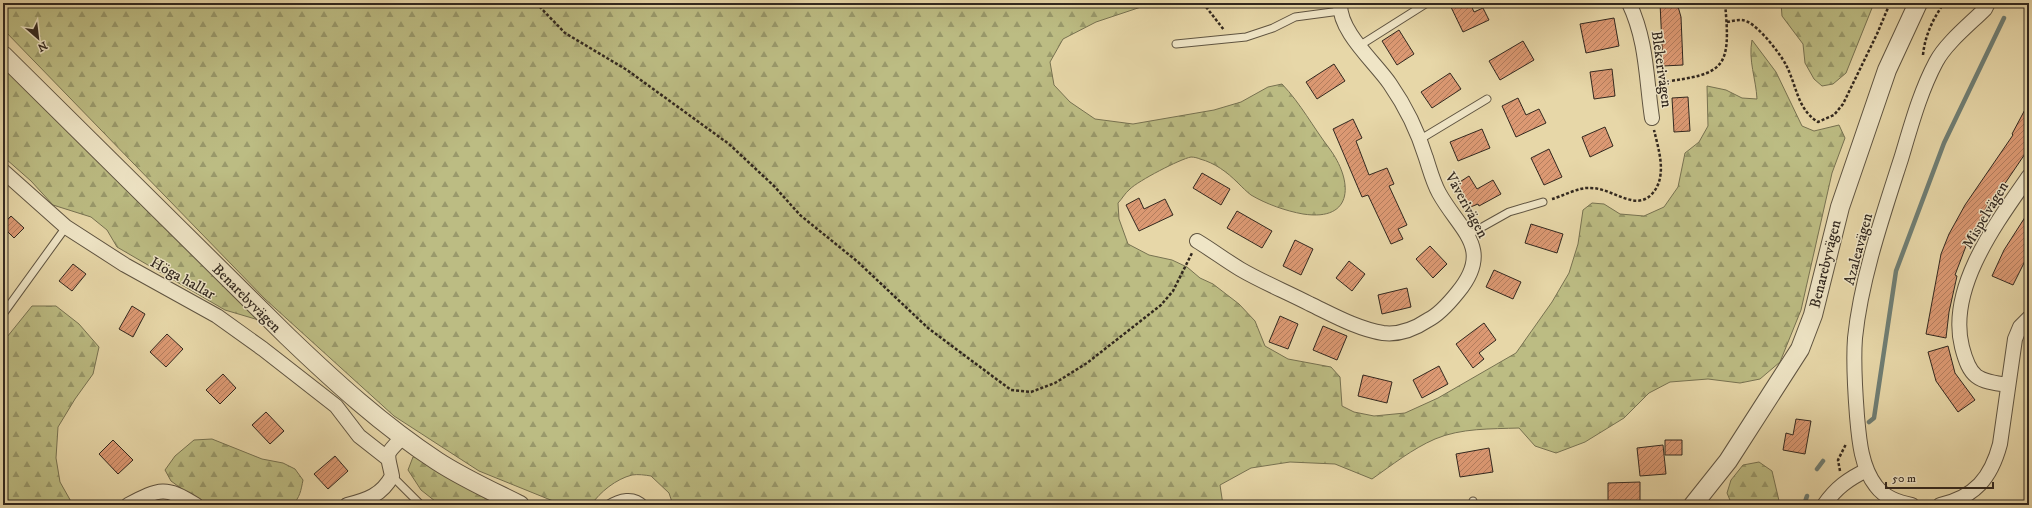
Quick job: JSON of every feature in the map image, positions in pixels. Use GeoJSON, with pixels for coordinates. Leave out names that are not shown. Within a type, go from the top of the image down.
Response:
{"type":"FeatureCollection","features":[{"type":"Feature","properties":{"kind":"street","name":"Blekerivägen"},"geometry":{"type":"LineString","coordinates":[[1630,3],[1644,45],[1647,84],[1652,118]]}},
{"type":"Feature","properties":{"kind":"street","name":"Benarebyvägen"},"geometry":{"type":"LineString","coordinates":[[1693,505],[1728,460],[1800,349],[1813,315],[1840,207],[1887,70],[1918,3]]}},
{"type":"Feature","properties":{"kind":"street","name":"Azaleavägen"},"geometry":{"type":"LineString","coordinates":[[1912,505],[1891,499],[1883,493],[1876,487],[1867,470],[1858,427],[1854,365],[1858,319],[1866,282],[1924,85],[1937,60],[1944,51],[1985,9],[1988,3]]}},
{"type":"Feature","properties":{"kind":"street","name":"Väverivägen"},"geometry":{"type":"LineString","coordinates":[[1198,241],[1240,269],[1331,314],[1368,329],[1385,333],[1401,331],[1418,326],[1432,318],[1450,302],[1470,275],[1475,259],[1473,246],[1468,235],[1440,194],[1430,174],[1412,122],[1390,84],[1359,46],[1346,27],[1340,7]]}},
{"type":"Feature","properties":{"kind":"street","name":"Benarebyvägen"},"geometry":{"type":"LineString","coordinates":[[3,55],[287,336],[334,380],[403,437],[437,461],[520,505]]}},
{"type":"Feature","properties":{"kind":"street","name":"Höga hallar"},"geometry":{"type":"LineString","coordinates":[[3,171],[66,227],[125,265],[217,316],[263,349],[336,406],[359,436],[387,458]]}},
{"type":"Feature","properties":{"kind":"street","name":"Mispelvägen"},"geometry":{"type":"LineString","coordinates":[[2008,385],[1983,380],[1975,377],[1970,371],[1958,333],[1960,306],[1985,242],[2029,176]]}},
{"type":"Feature","properties":{"kind":"street"},"geometry":{"type":"LineString","coordinates":[[1940,505],[1966,496],[1980,485],[1988,474],[1995,460],[2000,444],[2015,339],[2020,327],[2029,318]]}},
{"type":"Feature","properties":{"kind":"street"},"geometry":{"type":"LineString","coordinates":[[348,505],[375,496],[385,487],[392,476],[387,458],[390,451],[403,437]]}},
{"type":"Feature","properties":{"kind":"street"},"geometry":{"type":"LineString","coordinates":[[1824,505],[1833,492],[1845,481],[1867,470]]}},
{"type":"Feature","properties":{"kind":"street"},"geometry":{"type":"LineString","coordinates":[[128,505],[147,495],[169,491],[177,493],[196,505]]}},
{"type":"Feature","properties":{"kind":"lane"},"geometry":{"type":"LineString","coordinates":[[1359,46],[1427,3]]}},
{"type":"Feature","properties":{"kind":"lane"},"geometry":{"type":"LineString","coordinates":[[1176,44],[1231,40],[1259,34],[1295,17],[1340,7]]}},
{"type":"Feature","properties":{"kind":"lane"},"geometry":{"type":"LineString","coordinates":[[1419,140],[1487,99]]}},
{"type":"Feature","properties":{"kind":"lane"},"geometry":{"type":"LineString","coordinates":[[1468,235],[1509,212],[1543,202]]}},
{"type":"Feature","properties":{"kind":"lane"},"geometry":{"type":"LineString","coordinates":[[3,314],[66,227]]}},
{"type":"Feature","properties":{"kind":"lane"},"geometry":{"type":"LineString","coordinates":[[392,476],[421,505]]}},
{"type":"Feature","properties":{"kind":"lane"},"geometry":{"type":"LineString","coordinates":[[607,505],[617,500],[630,497],[644,505]]}},
{"type":"Feature","properties":{"kind":"path"},"geometry":{"type":"LineString","coordinates":[[536,3],[565,33],[627,70],[729,144],[774,186],[800,215],[858,262],[928,328],[1011,390],[1031,392],[1055,383],[1087,363],[1161,305],[1173,291],[1198,241]]}},
{"type":"Feature","properties":{"kind":"path"},"geometry":{"type":"LineString","coordinates":[[1203,3],[1231,40]]}},
{"type":"Feature","properties":{"kind":"path"},"geometry":{"type":"LineString","coordinates":[[1647,84],[1692,78],[1710,73],[1718,66],[1726,54],[1728,36],[1725,3]]}},
{"type":"Feature","properties":{"kind":"path"},"geometry":{"type":"LineString","coordinates":[[1727,22],[1740,20],[1748,21],[1756,27],[1786,64],[1800,103],[1810,117],[1818,122],[1834,115],[1843,104],[1878,34],[1890,3]]}},
{"type":"Feature","properties":{"kind":"path"},"geometry":{"type":"LineString","coordinates":[[1543,202],[1588,187],[1602,189],[1632,200],[1642,200],[1650,196],[1657,188],[1662,174],[1652,118]]}},
{"type":"Feature","properties":{"kind":"green space"},"geometry":{"type":"Polygon","coordinates":[[[3,3],[1153,3],[1096,22],[1063,39],[1050,62],[1054,85],[1070,102],[1095,119],[1133,124],[1214,110],[1241,102],[1268,87],[1282,84],[1301,108],[1337,160],[1345,185],[1344,196],[1340,205],[1332,212],[1320,215],[1303,214],[1290,211],[1249,194],[1230,175],[1220,168],[1211,163],[1191,157],[1169,166],[1134,185],[1118,203],[1119,219],[1128,244],[1149,255],[1172,260],[1187,267],[1200,278],[1213,284],[1239,304],[1255,321],[1265,346],[1288,359],[1331,367],[1340,377],[1342,406],[1354,412],[1374,416],[1405,413],[1438,398],[1516,353],[1552,302],[1569,273],[1578,244],[1583,210],[1592,203],[1604,204],[1620,214],[1644,216],[1664,207],[1678,187],[1685,153],[1699,142],[1708,126],[1707,86],[1726,90],[1742,98],[1757,99],[1751,55],[1752,40],[1776,72],[1802,126],[1814,131],[1839,125],[1845,138],[1832,173],[1801,310],[1780,362],[1760,379],[1740,383],[1708,379],[1670,382],[1649,393],[1624,418],[1585,442],[1556,453],[1535,446],[1519,428],[1466,431],[1445,435],[1427,443],[1372,479],[1335,464],[1290,462],[1251,468],[1220,485],[1223,505],[673,505],[669,493],[651,476],[632,475],[614,483],[599,495],[591,505],[563,505],[479,471],[394,416],[265,299],[3,29],[3,3]]]}},
{"type":"Feature","properties":{"kind":"green space"},"geometry":{"type":"Polygon","coordinates":[[[1781,3],[1874,3],[1846,73],[1833,84],[1822,86],[1814,79],[1805,63],[1803,44],[1782,16],[1781,3]]]}},
{"type":"Feature","properties":{"kind":"green space"},"geometry":{"type":"Polygon","coordinates":[[[3,64],[262,321],[225,310],[117,247],[107,230],[91,217],[53,205],[31,181],[6,159],[3,156],[3,64]]]}},
{"type":"Feature","properties":{"kind":"green space"},"geometry":{"type":"Polygon","coordinates":[[[32,306],[56,306],[79,324],[99,347],[93,374],[75,399],[58,427],[56,458],[60,482],[73,505],[3,505],[3,412],[6,407],[3,402],[3,342],[32,306]]]}},
{"type":"Feature","properties":{"kind":"green space"},"geometry":{"type":"Polygon","coordinates":[[[212,439],[262,459],[283,463],[295,469],[303,480],[297,500],[292,505],[204,505],[171,481],[165,470],[175,456],[194,440],[212,439]]]}},
{"type":"Feature","properties":{"kind":"green space"},"geometry":{"type":"Polygon","coordinates":[[[413,457],[424,458],[444,473],[496,505],[440,505],[421,490],[408,470],[413,457]]]}},
{"type":"Feature","properties":{"kind":"green space"},"geometry":{"type":"Polygon","coordinates":[[[1759,462],[1772,471],[1780,505],[1732,505],[1727,493],[1731,480],[1743,465],[1759,462]]]}},
{"type":"Feature","properties":{"kind":"building"},"geometry":{"type":"Polygon","coordinates":[[[1449,3],[1470,3],[1474,12],[1483,8],[1489,20],[1463,32],[1449,3]]]}},
{"type":"Feature","properties":{"kind":"building"},"geometry":{"type":"Polygon","coordinates":[[[1660,3],[1677,3],[1681,17],[1683,65],[1663,66],[1660,3]]]}},
{"type":"Feature","properties":{"kind":"building"},"geometry":{"type":"Polygon","coordinates":[[[1614,18],[1619,46],[1586,53],[1580,24],[1614,18]]]}},
{"type":"Feature","properties":{"kind":"building"},"geometry":{"type":"Polygon","coordinates":[[[1399,30],[1414,54],[1397,65],[1382,41],[1399,30]]]}},
{"type":"Feature","properties":{"kind":"building"},"geometry":{"type":"Polygon","coordinates":[[[1523,41],[1534,60],[1500,80],[1489,61],[1523,41]]]}},
{"type":"Feature","properties":{"kind":"building"},"geometry":{"type":"Polygon","coordinates":[[[1334,64],[1345,81],[1317,99],[1306,82],[1334,64]]]}},
{"type":"Feature","properties":{"kind":"building"},"geometry":{"type":"Polygon","coordinates":[[[1612,69],[1615,96],[1594,99],[1590,72],[1612,69]]]}},
{"type":"Feature","properties":{"kind":"building"},"geometry":{"type":"Polygon","coordinates":[[[1450,73],[1461,89],[1432,108],[1421,92],[1450,73]]]}},
{"type":"Feature","properties":{"kind":"building"},"geometry":{"type":"Polygon","coordinates":[[[1688,97],[1690,131],[1674,132],[1672,98],[1688,97]]]}},
{"type":"Feature","properties":{"kind":"building"},"geometry":{"type":"Polygon","coordinates":[[[1518,98],[1526,115],[1539,109],[1546,123],[1516,137],[1502,106],[1518,98]]]}},
{"type":"Feature","properties":{"kind":"building"},"geometry":{"type":"Polygon","coordinates":[[[2029,102],[2029,148],[1991,204],[1989,202],[1973,234],[1971,233],[1955,275],[1957,276],[1949,312],[1946,338],[1926,334],[1941,254],[1949,234],[1965,205],[2013,135],[2012,134],[2029,102]]]}},
{"type":"Feature","properties":{"kind":"building"},"geometry":{"type":"Polygon","coordinates":[[[1353,119],[1362,138],[1356,141],[1369,175],[1387,168],[1394,184],[1389,186],[1407,225],[1398,229],[1403,239],[1391,244],[1368,195],[1362,197],[1333,129],[1353,119]]]}},
{"type":"Feature","properties":{"kind":"building"},"geometry":{"type":"Polygon","coordinates":[[[1605,127],[1613,146],[1590,157],[1582,137],[1605,127]]]}},
{"type":"Feature","properties":{"kind":"building"},"geometry":{"type":"Polygon","coordinates":[[[1482,129],[1490,148],[1458,161],[1450,142],[1482,129]]]}},
{"type":"Feature","properties":{"kind":"building"},"geometry":{"type":"Polygon","coordinates":[[[1549,149],[1562,177],[1544,185],[1531,158],[1549,149]]]}},
{"type":"Feature","properties":{"kind":"building"},"geometry":{"type":"Polygon","coordinates":[[[1202,173],[1230,189],[1221,205],[1193,188],[1202,173]]]}},
{"type":"Feature","properties":{"kind":"building"},"geometry":{"type":"Polygon","coordinates":[[[1469,176],[1477,189],[1493,180],[1501,194],[1479,206],[1478,204],[1468,208],[1455,185],[1469,176]]]}},
{"type":"Feature","properties":{"kind":"building"},"geometry":{"type":"Polygon","coordinates":[[[1139,198],[1144,209],[1165,199],[1173,215],[1139,231],[1126,205],[1139,198]]]}},
{"type":"Feature","properties":{"kind":"building"},"geometry":{"type":"Polygon","coordinates":[[[1237,211],[1272,231],[1262,248],[1227,228],[1237,211]]]}},
{"type":"Feature","properties":{"kind":"building"},"geometry":{"type":"Polygon","coordinates":[[[2029,211],[2029,253],[2013,285],[1992,276],[2004,250],[2029,211]]]}},
{"type":"Feature","properties":{"kind":"building"},"geometry":{"type":"Polygon","coordinates":[[[11,216],[24,228],[14,238],[3,227],[3,224],[11,216]]]}},
{"type":"Feature","properties":{"kind":"building"},"geometry":{"type":"Polygon","coordinates":[[[1531,224],[1563,234],[1557,253],[1525,243],[1531,224]]]}},
{"type":"Feature","properties":{"kind":"building"},"geometry":{"type":"Polygon","coordinates":[[[1295,240],[1313,249],[1301,275],[1283,266],[1295,240]]]}},
{"type":"Feature","properties":{"kind":"building"},"geometry":{"type":"Polygon","coordinates":[[[1430,246],[1447,264],[1433,278],[1416,259],[1430,246]]]}},
{"type":"Feature","properties":{"kind":"building"},"geometry":{"type":"Polygon","coordinates":[[[1349,261],[1365,274],[1352,291],[1336,278],[1349,261]]]}},
{"type":"Feature","properties":{"kind":"building"},"geometry":{"type":"Polygon","coordinates":[[[73,264],[86,274],[72,291],[59,281],[73,264]]]}},
{"type":"Feature","properties":{"kind":"building"},"geometry":{"type":"Polygon","coordinates":[[[1494,270],[1521,282],[1513,299],[1486,287],[1494,270]]]}},
{"type":"Feature","properties":{"kind":"building"},"geometry":{"type":"Polygon","coordinates":[[[1407,288],[1411,307],[1382,314],[1378,295],[1407,288]]]}},
{"type":"Feature","properties":{"kind":"building"},"geometry":{"type":"Polygon","coordinates":[[[132,306],[145,314],[133,337],[119,329],[132,306]]]}},
{"type":"Feature","properties":{"kind":"building"},"geometry":{"type":"Polygon","coordinates":[[[1280,316],[1298,324],[1288,349],[1269,342],[1280,316]]]}},
{"type":"Feature","properties":{"kind":"building"},"geometry":{"type":"Polygon","coordinates":[[[1484,323],[1496,340],[1479,353],[1484,359],[1473,368],[1456,344],[1484,323]]]}},
{"type":"Feature","properties":{"kind":"building"},"geometry":{"type":"Polygon","coordinates":[[[1323,326],[1347,336],[1337,360],[1313,350],[1323,326]]]}},
{"type":"Feature","properties":{"kind":"building"},"geometry":{"type":"Polygon","coordinates":[[[167,334],[183,349],[166,367],[150,352],[167,334]]]}},
{"type":"Feature","properties":{"kind":"building"},"geometry":{"type":"Polygon","coordinates":[[[1948,346],[1955,373],[1975,400],[1958,412],[1936,381],[1928,352],[1948,346]]]}},
{"type":"Feature","properties":{"kind":"building"},"geometry":{"type":"Polygon","coordinates":[[[1439,366],[1448,384],[1422,398],[1413,380],[1439,366]]]}},
{"type":"Feature","properties":{"kind":"building"},"geometry":{"type":"Polygon","coordinates":[[[223,374],[236,388],[220,404],[206,390],[223,374]]]}},
{"type":"Feature","properties":{"kind":"building"},"geometry":{"type":"Polygon","coordinates":[[[1363,375],[1392,382],[1387,403],[1358,396],[1363,375]]]}},
{"type":"Feature","properties":{"kind":"building"},"geometry":{"type":"Polygon","coordinates":[[[266,412],[284,431],[270,444],[252,425],[266,412]]]}},
{"type":"Feature","properties":{"kind":"building"},"geometry":{"type":"Polygon","coordinates":[[[1796,419],[1811,421],[1805,454],[1783,450],[1786,433],[1793,435],[1796,419]]]}},
{"type":"Feature","properties":{"kind":"building"},"geometry":{"type":"Polygon","coordinates":[[[113,440],[133,460],[118,474],[99,454],[113,440]]]}},
{"type":"Feature","properties":{"kind":"building"},"geometry":{"type":"Polygon","coordinates":[[[1665,440],[1682,440],[1682,455],[1665,455],[1665,440]]]}},
{"type":"Feature","properties":{"kind":"building"},"geometry":{"type":"Polygon","coordinates":[[[1663,445],[1666,474],[1640,476],[1637,448],[1663,445]]]}},
{"type":"Feature","properties":{"kind":"building"},"geometry":{"type":"Polygon","coordinates":[[[1489,448],[1493,472],[1460,477],[1456,454],[1489,448]]]}},
{"type":"Feature","properties":{"kind":"building"},"geometry":{"type":"Polygon","coordinates":[[[335,456],[348,471],[328,489],[314,474],[335,456]]]}},
{"type":"Feature","properties":{"kind":"building"},"geometry":{"type":"Polygon","coordinates":[[[1640,482],[1640,504],[1608,505],[1608,483],[1640,482]]]}},
{"type":"Feature","properties":{"kind":"waterway"},"geometry":{"type":"LineString","coordinates":[[1869,422],[1874,418],[1896,271],[1944,143],[2004,18]]}},
{"type":"Feature","properties":{"kind":"waterway"},"geometry":{"type":"LineString","coordinates":[[1817,469],[1823,461]]}},
{"type":"Feature","properties":{"kind":"waterway"},"geometry":{"type":"LineString","coordinates":[[1804,505],[1807,496]]}}]}
